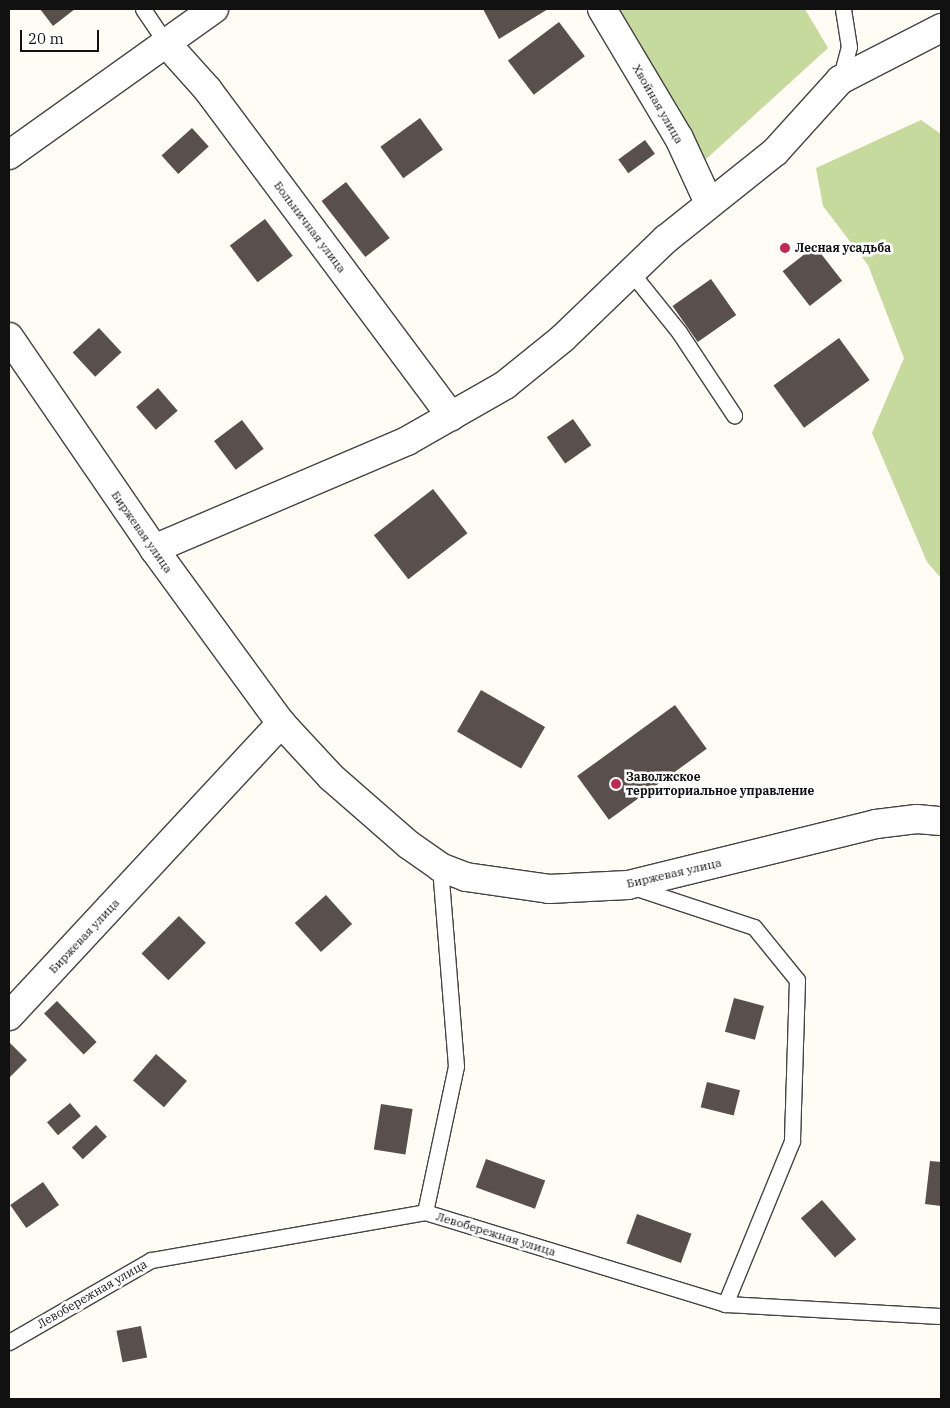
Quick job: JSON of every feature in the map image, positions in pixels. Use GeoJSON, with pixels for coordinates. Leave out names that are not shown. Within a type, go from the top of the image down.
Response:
{"type":"FeatureCollection","features":[{"type":"Feature","properties":{"kind":"street"},"geometry":{"type":"LineString","coordinates":[[9,155],[165,42],[214,9]]}},
{"type":"Feature","properties":{"kind":"street","name":"Хвойная улица"},"geometry":{"type":"LineString","coordinates":[[602,9],[679,138],[709,203]]}},
{"type":"Feature","properties":{"kind":"street"},"geometry":{"type":"LineString","coordinates":[[154,549],[406,441],[506,386],[563,338],[630,271],[709,203],[775,152],[840,80],[941,28]]}},
{"type":"Feature","properties":{"kind":"street","name":"Больничная улица"},"geometry":{"type":"LineString","coordinates":[[165,42],[208,90],[451,416]]}},
{"type":"Feature","properties":{"kind":"street","name":"Биржевая улица"},"geometry":{"type":"LineString","coordinates":[[9,337],[154,549],[281,723],[331,777],[409,845],[440,867],[466,877],[549,890],[628,885],[876,824],[917,819],[941,820]]}},
{"type":"Feature","properties":{"kind":"street","name":"Биржевая улица"},"geometry":{"type":"LineString","coordinates":[[9,1016],[281,723]]}},
{"type":"Feature","properties":{"kind":"lane"},"geometry":{"type":"LineString","coordinates":[[143,9],[165,42]]}},
{"type":"Feature","properties":{"kind":"lane"},"geometry":{"type":"LineString","coordinates":[[840,80],[848,47],[843,9]]}},
{"type":"Feature","properties":{"kind":"lane"},"geometry":{"type":"LineString","coordinates":[[630,271],[684,339],[734,416]]}},
{"type":"Feature","properties":{"kind":"lane"},"geometry":{"type":"LineString","coordinates":[[425,1212],[456,1066],[440,867]]}},
{"type":"Feature","properties":{"kind":"lane"},"geometry":{"type":"LineString","coordinates":[[628,885],[754,927],[797,980],[792,1141],[725,1304]]}},
{"type":"Feature","properties":{"kind":"lane","name":"Левобережная улица"},"geometry":{"type":"LineString","coordinates":[[9,1342],[151,1260],[425,1212],[725,1304],[941,1316]]}},
{"type":"Feature","properties":{"kind":"green space"},"geometry":{"type":"Polygon","coordinates":[[[618,9],[805,9],[828,48],[704,161],[618,9]]]}},
{"type":"Feature","properties":{"kind":"green space"},"geometry":{"type":"Polygon","coordinates":[[[921,120],[941,134],[941,578],[927,562],[872,433],[904,358],[868,265],[823,206],[816,168],[921,120]]]}},
{"type":"Feature","properties":{"kind":"building"},"geometry":{"type":"Polygon","coordinates":[[[40,9],[75,9],[53,26],[40,9]]]}},
{"type":"Feature","properties":{"kind":"building"},"geometry":{"type":"Polygon","coordinates":[[[483,9],[548,9],[499,39],[483,9]]]}},
{"type":"Feature","properties":{"kind":"building"},"geometry":{"type":"Polygon","coordinates":[[[559,22],[585,56],[534,95],[508,61],[559,22]]]}},
{"type":"Feature","properties":{"kind":"building"},"geometry":{"type":"Polygon","coordinates":[[[420,118],[443,150],[403,178],[380,147],[420,118]]]}},
{"type":"Feature","properties":{"kind":"building"},"geometry":{"type":"Polygon","coordinates":[[[192,128],[209,147],[178,174],[162,155],[192,128]]]}},
{"type":"Feature","properties":{"kind":"building"},"geometry":{"type":"Polygon","coordinates":[[[645,140],[655,154],[628,173],[618,159],[645,140]]]}},
{"type":"Feature","properties":{"kind":"building"},"geometry":{"type":"Polygon","coordinates":[[[346,182],[390,238],[365,257],[322,201],[346,182]]]}},
{"type":"Feature","properties":{"kind":"building"},"geometry":{"type":"Polygon","coordinates":[[[265,219],[293,256],[258,282],[230,245],[265,219]]]}},
{"type":"Feature","properties":{"kind":"building"},"geometry":{"type":"Polygon","coordinates":[[[815,246],[842,281],[810,306],[783,271],[815,246]]]}},
{"type":"Feature","properties":{"kind":"building"},"geometry":{"type":"Polygon","coordinates":[[[711,279],[736,315],[698,342],[672,306],[711,279]]]}},
{"type":"Feature","properties":{"kind":"building"},"geometry":{"type":"Polygon","coordinates":[[[99,328],[122,352],[95,377],[73,353],[99,328]]]}},
{"type":"Feature","properties":{"kind":"building"},"geometry":{"type":"Polygon","coordinates":[[[839,338],[870,380],[804,428],[773,386],[839,338]]]}},
{"type":"Feature","properties":{"kind":"building"},"geometry":{"type":"Polygon","coordinates":[[[158,388],[178,411],[156,430],[136,407],[158,388]]]}},
{"type":"Feature","properties":{"kind":"building"},"geometry":{"type":"Polygon","coordinates":[[[573,419],[591,445],[565,464],[547,437],[573,419]]]}},
{"type":"Feature","properties":{"kind":"building"},"geometry":{"type":"Polygon","coordinates":[[[242,420],[264,449],[236,470],[214,441],[242,420]]]}},
{"type":"Feature","properties":{"kind":"building"},"geometry":{"type":"Polygon","coordinates":[[[433,489],[467,533],[408,579],[374,535],[433,489]]]}},
{"type":"Feature","properties":{"kind":"building"},"geometry":{"type":"Polygon","coordinates":[[[481,690],[545,727],[521,769],[457,732],[481,690]]]}},
{"type":"Feature","properties":{"kind":"building"},"geometry":{"type":"Polygon","coordinates":[[[675,705],[707,749],[609,820],[577,776],[675,705]]]}},
{"type":"Feature","properties":{"kind":"building"},"geometry":{"type":"Polygon","coordinates":[[[326,895],[352,924],[321,952],[295,923],[326,895]]]}},
{"type":"Feature","properties":{"kind":"building"},"geometry":{"type":"Polygon","coordinates":[[[179,916],[206,943],[168,980],[142,953],[179,916]]]}},
{"type":"Feature","properties":{"kind":"building"},"geometry":{"type":"Polygon","coordinates":[[[734,998],[764,1006],[755,1040],[725,1032],[734,998]]]}},
{"type":"Feature","properties":{"kind":"building"},"geometry":{"type":"Polygon","coordinates":[[[57,1001],[97,1042],[84,1055],[44,1014],[57,1001]]]}},
{"type":"Feature","properties":{"kind":"building"},"geometry":{"type":"Polygon","coordinates":[[[9,1042],[27,1060],[9,1078],[9,1042]]]}},
{"type":"Feature","properties":{"kind":"building"},"geometry":{"type":"Polygon","coordinates":[[[156,1054],[187,1081],[164,1107],[133,1080],[156,1054]]]}},
{"type":"Feature","properties":{"kind":"building"},"geometry":{"type":"Polygon","coordinates":[[[707,1082],[740,1090],[734,1115],[701,1107],[707,1082]]]}},
{"type":"Feature","properties":{"kind":"building"},"geometry":{"type":"Polygon","coordinates":[[[70,1103],[81,1116],[58,1135],[47,1122],[70,1103]]]}},
{"type":"Feature","properties":{"kind":"building"},"geometry":{"type":"Polygon","coordinates":[[[381,1104],[413,1109],[405,1154],[374,1149],[381,1104]]]}},
{"type":"Feature","properties":{"kind":"building"},"geometry":{"type":"Polygon","coordinates":[[[96,1125],[107,1137],[83,1159],[72,1148],[96,1125]]]}},
{"type":"Feature","properties":{"kind":"building"},"geometry":{"type":"Polygon","coordinates":[[[486,1159],[545,1181],[535,1209],[476,1187],[486,1159]]]}},
{"type":"Feature","properties":{"kind":"building"},"geometry":{"type":"Polygon","coordinates":[[[930,1161],[941,1162],[941,1206],[925,1204],[930,1161]]]}},
{"type":"Feature","properties":{"kind":"building"},"geometry":{"type":"Polygon","coordinates":[[[43,1182],[59,1205],[26,1228],[10,1205],[43,1182]]]}},
{"type":"Feature","properties":{"kind":"building"},"geometry":{"type":"Polygon","coordinates":[[[822,1200],[856,1239],[835,1258],[801,1218],[822,1200]]]}},
{"type":"Feature","properties":{"kind":"building"},"geometry":{"type":"Polygon","coordinates":[[[637,1214],[692,1234],[681,1263],[626,1243],[637,1214]]]}},
{"type":"Feature","properties":{"kind":"building"},"geometry":{"type":"Polygon","coordinates":[[[141,1326],[147,1357],[123,1362],[116,1331],[141,1326]]]}},
{"type":"Feature","properties":{"kind":"place","name":"Лесная усадьба"},"geometry":{"type":"Point","coordinates":[785,248]}},
{"type":"Feature","properties":{"kind":"place","name":"Заволжское территориальное управление"},"geometry":{"type":"Point","coordinates":[616,784]}}]}
